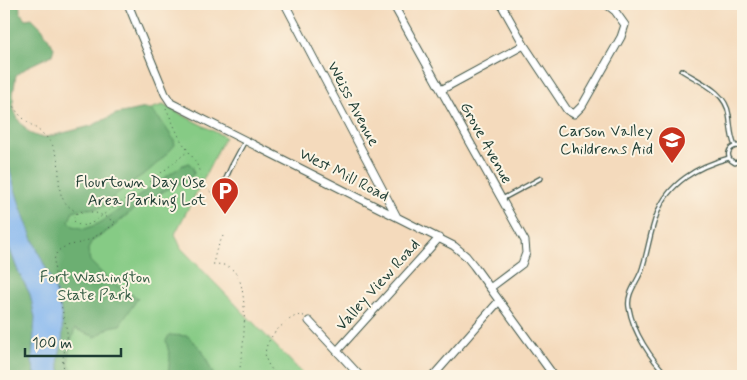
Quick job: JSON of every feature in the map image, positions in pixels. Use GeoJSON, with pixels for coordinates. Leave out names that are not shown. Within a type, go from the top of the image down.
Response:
{"type":"FeatureCollection","features":[{"type":"Feature","properties":{"kind":"street","name":"West Mill Road"},"geometry":{"type":"LineString","coordinates":[[128,4],[165,94],[171,104],[454,246],[466,256],[554,376]]}},
{"type":"Feature","properties":{"kind":"street","name":"Weiss Avenue"},"geometry":{"type":"LineString","coordinates":[[285,4],[397,217]]}},
{"type":"Feature","properties":{"kind":"street","name":"Grove Avenue"},"geometry":{"type":"LineString","coordinates":[[392,4],[525,241],[526,253],[522,264],[490,288]]}},
{"type":"Feature","properties":{"kind":"street"},"geometry":{"type":"LineString","coordinates":[[500,4],[524,45],[567,110],[574,114],[582,106],[621,37],[625,24],[615,11],[606,4]]}},
{"type":"Feature","properties":{"kind":"street"},"geometry":{"type":"LineString","coordinates":[[441,90],[524,45]]}},
{"type":"Feature","properties":{"kind":"street","name":"Valley View Road"},"geometry":{"type":"LineString","coordinates":[[337,351],[439,238]]}},
{"type":"Feature","properties":{"kind":"street"},"geometry":{"type":"LineString","coordinates":[[433,376],[499,301]]}},
{"type":"Feature","properties":{"kind":"street"},"geometry":{"type":"LineString","coordinates":[[309,321],[360,376]]}},
{"type":"Feature","properties":{"kind":"lane"},"geometry":{"type":"LineString","coordinates":[[346,4],[351,4]]}},
{"type":"Feature","properties":{"kind":"lane"},"geometry":{"type":"LineString","coordinates":[[681,70],[724,99],[728,106],[730,130],[735,146]]}},
{"type":"Feature","properties":{"kind":"lane"},"geometry":{"type":"LineString","coordinates":[[223,185],[245,141]]}},
{"type":"Feature","properties":{"kind":"lane"},"geometry":{"type":"LineString","coordinates":[[729,158],[729,150],[735,146],[740,146],[743,149]]}},
{"type":"Feature","properties":{"kind":"lane"},"geometry":{"type":"LineString","coordinates":[[729,158],[735,163],[743,159]]}},
{"type":"Feature","properties":{"kind":"lane"},"geometry":{"type":"LineString","coordinates":[[668,376],[643,343],[634,324],[628,306],[632,286],[641,271],[657,213],[668,193],[681,180],[701,168],[729,158]]}},
{"type":"Feature","properties":{"kind":"lane"},"geometry":{"type":"LineString","coordinates":[[502,199],[541,178]]}},
{"type":"Feature","properties":{"kind":"path"},"geometry":{"type":"LineString","coordinates":[[4,88],[18,113],[50,141],[59,163],[60,187],[68,207],[77,212],[103,214],[116,224],[92,238],[66,246],[56,253],[53,262],[68,335],[62,356],[68,376]]}},
{"type":"Feature","properties":{"kind":"path"},"geometry":{"type":"LineString","coordinates":[[164,105],[180,139],[196,162],[205,187],[214,195]]}},
{"type":"Feature","properties":{"kind":"path"},"geometry":{"type":"LineString","coordinates":[[77,212],[73,218],[75,224],[87,224],[188,151]]}},
{"type":"Feature","properties":{"kind":"path"},"geometry":{"type":"LineString","coordinates":[[223,236],[216,251],[214,266],[224,265],[231,268],[238,276],[241,286],[244,327],[238,376]]}},
{"type":"Feature","properties":{"kind":"path"},"geometry":{"type":"LineString","coordinates":[[279,376],[271,370],[266,361],[265,348],[270,337],[294,316],[303,316],[309,321]]}},
{"type":"Feature","properties":{"kind":"path"},"geometry":{"type":"LineString","coordinates":[[4,372],[8,376]]}},
{"type":"Feature","properties":{"kind":"green space"},"geometry":{"type":"Polygon","coordinates":[[[4,4],[19,4],[25,19],[32,18],[42,28],[54,48],[52,55],[16,75],[13,95],[14,110],[19,121],[29,133],[39,137],[47,137],[91,126],[116,114],[146,108],[151,110],[162,122],[174,140],[175,145],[161,159],[147,172],[124,187],[108,203],[96,208],[73,211],[69,221],[73,226],[85,229],[100,223],[183,165],[189,163],[193,168],[194,174],[185,181],[135,208],[112,228],[91,242],[88,250],[90,261],[111,282],[138,298],[120,325],[110,327],[96,337],[75,329],[69,347],[69,365],[76,376],[63,376],[59,367],[58,360],[62,336],[59,305],[54,288],[22,210],[4,144],[4,4]]]}},
{"type":"Feature","properties":{"kind":"green space","name":"Fort Washington State Park"},"geometry":{"type":"Polygon","coordinates":[[[163,105],[225,137],[175,234],[181,248],[305,376],[4,376],[4,154],[163,105]]]}},
{"type":"Feature","properties":{"kind":"green space"},"geometry":{"type":"Polygon","coordinates":[[[4,234],[18,271],[30,294],[35,318],[32,362],[36,376],[4,376],[4,234]]]}},
{"type":"Feature","properties":{"kind":"green space"},"geometry":{"type":"Polygon","coordinates":[[[169,335],[188,336],[202,350],[214,376],[168,376],[170,357],[166,341],[169,335]]]}},
{"type":"Feature","properties":{"kind":"water"},"geometry":{"type":"Polygon","coordinates":[[[4,144],[22,210],[54,288],[59,305],[62,343],[58,363],[63,376],[36,376],[32,362],[35,318],[30,294],[18,271],[4,234],[4,144]]]}},
{"type":"Feature","properties":{"kind":"place","name":"Carson Valley Childrens Aid"},"geometry":{"type":"Point","coordinates":[672,164]}},
{"type":"Feature","properties":{"kind":"place","name":"Flourtown Day Use Area Parking Lot"},"geometry":{"type":"Point","coordinates":[225,215]}}]}
